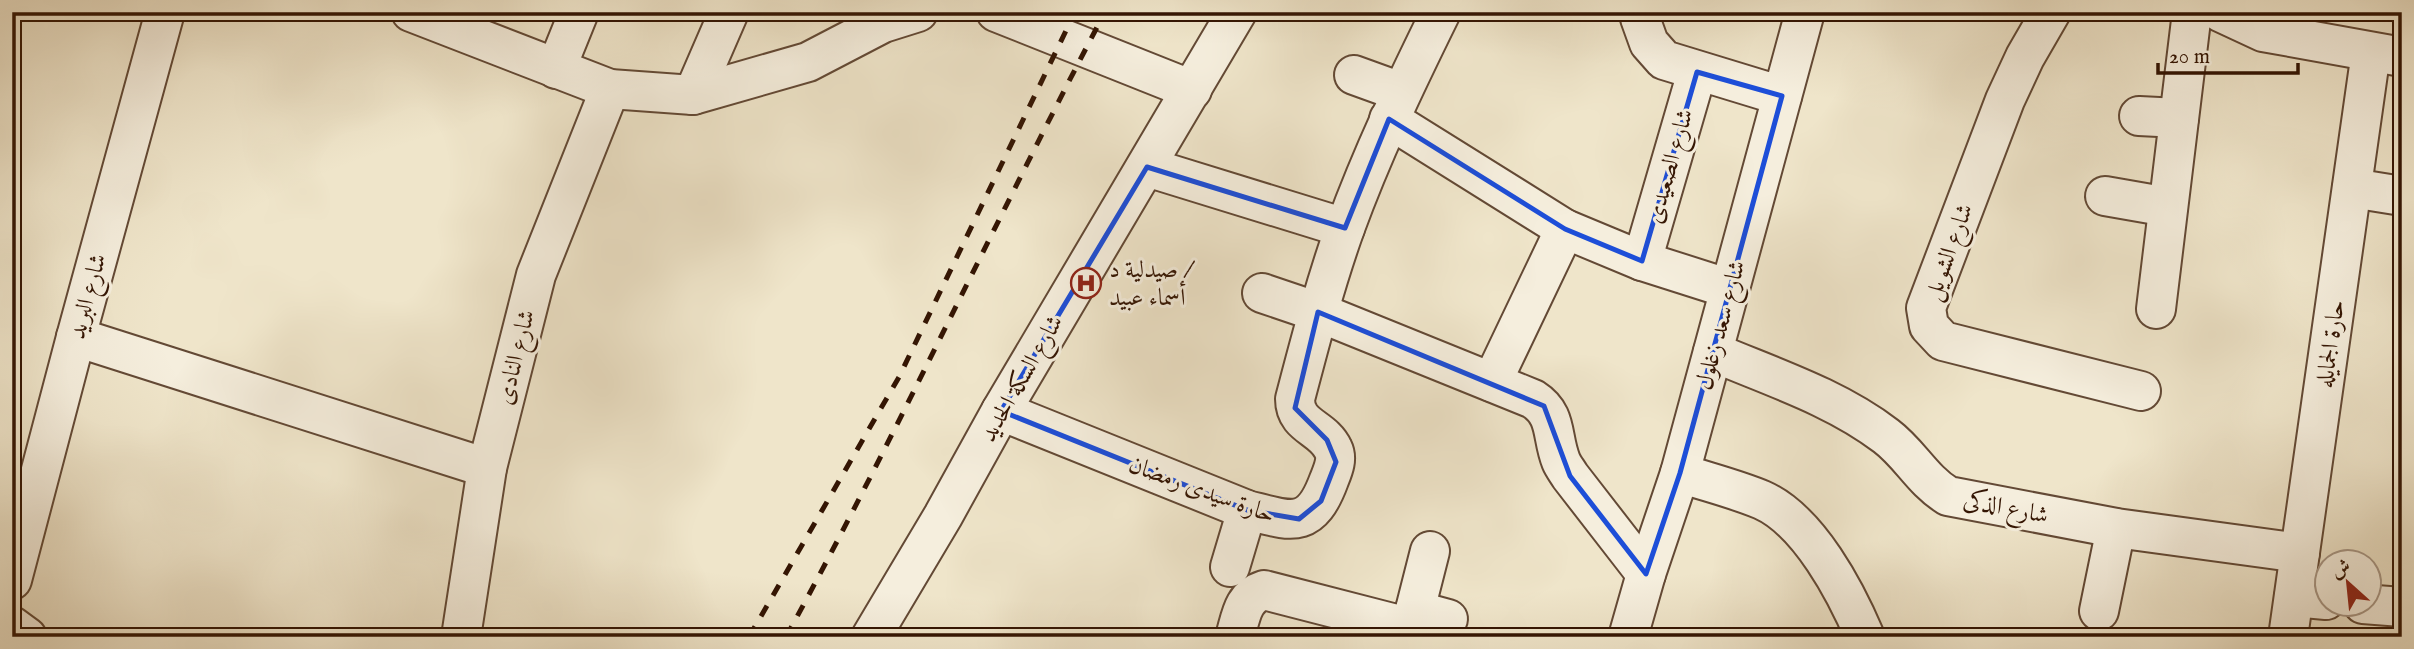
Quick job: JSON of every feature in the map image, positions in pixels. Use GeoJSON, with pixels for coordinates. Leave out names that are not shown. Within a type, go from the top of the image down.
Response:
{"type":"FeatureCollection","features":[{"type":"Feature","properties":{"kind":"street","name":"شارع البريد"},"geometry":{"type":"LineString","coordinates":[[12,580],[165,12]]}},
{"type":"Feature","properties":{"kind":"street"},"geometry":{"type":"LineString","coordinates":[[411,12],[610,89],[693,95],[808,62],[883,23],[918,12]]}},
{"type":"Feature","properties":{"kind":"street"},"geometry":{"type":"LineString","coordinates":[[556,69],[579,12]]}},
{"type":"Feature","properties":{"kind":"street"},"geometry":{"type":"LineString","coordinates":[[693,95],[729,12]]}},
{"type":"Feature","properties":{"kind":"street"},"geometry":{"type":"LineString","coordinates":[[996,12],[1192,90]]}},
{"type":"Feature","properties":{"kind":"street","name":"شارع السكة الحديد"},"geometry":{"type":"LineString","coordinates":[[871,637],[1237,12]]}},
{"type":"Feature","properties":{"kind":"street","name":"حارة سيدى رمضان"},"geometry":{"type":"LineString","coordinates":[[1001,411],[1247,510],[1286,520],[1299,519],[1311,512],[1321,501],[1336,462],[1334,450],[1326,440],[1305,424],[1295,408],[1295,399],[1318,312],[1345,228],[1395,106],[1441,12]]}},
{"type":"Feature","properties":{"kind":"street"},"geometry":{"type":"LineString","coordinates":[[1641,12],[1640,18],[1649,43],[1664,60],[1782,96]]}},
{"type":"Feature","properties":{"kind":"street","name":"شارع سعد زغلول"},"geometry":{"type":"LineString","coordinates":[[1628,637],[1713,352],[1805,12]]}},
{"type":"Feature","properties":{"kind":"street","name":"شارع الشويل"},"geometry":{"type":"LineString","coordinates":[[2051,12],[2005,100],[1926,308],[1929,326],[1943,341],[2141,391]]}},
{"type":"Feature","properties":{"kind":"street"},"geometry":{"type":"LineString","coordinates":[[2156,309],[2192,12]]}},
{"type":"Feature","properties":{"kind":"street"},"geometry":{"type":"LineString","coordinates":[[2220,12],[2263,32],[2387,55]]}},
{"type":"Feature","properties":{"kind":"street","name":"حارة الجمايله"},"geometry":{"type":"LineString","coordinates":[[2288,637],[2310,598],[2300,553],[2352,188],[2387,55]]}},
{"type":"Feature","properties":{"kind":"street","name":"شارع الصعيدى"},"geometry":{"type":"LineString","coordinates":[[1642,261],[1697,72]]}},
{"type":"Feature","properties":{"kind":"street"},"geometry":{"type":"LineString","coordinates":[[1354,75],[1565,229],[1642,261],[1730,289]]}},
{"type":"Feature","properties":{"kind":"street","name":"شارع النادى"},"geometry":{"type":"LineString","coordinates":[[461,637],[487,468],[537,275],[610,89]]}},
{"type":"Feature","properties":{"kind":"street"},"geometry":{"type":"LineString","coordinates":[[2139,116],[2179,118]]}},
{"type":"Feature","properties":{"kind":"street"},"geometry":{"type":"LineString","coordinates":[[1147,167],[1345,228]]}},
{"type":"Feature","properties":{"kind":"street"},"geometry":{"type":"LineString","coordinates":[[2352,188],[2402,196]]}},
{"type":"Feature","properties":{"kind":"street"},"geometry":{"type":"LineString","coordinates":[[2105,196],[2168,207]]}},
{"type":"Feature","properties":{"kind":"street"},"geometry":{"type":"LineString","coordinates":[[1492,382],[1565,229]]}},
{"type":"Feature","properties":{"kind":"street"},"geometry":{"type":"LineString","coordinates":[[1262,293],[1318,312],[1533,399],[1544,406],[1551,418],[1561,461],[1570,476],[1646,574]]}},
{"type":"Feature","properties":{"kind":"street"},"geometry":{"type":"LineString","coordinates":[[76,337],[487,468]]}},
{"type":"Feature","properties":{"kind":"street","name":"شارع الذكى"},"geometry":{"type":"LineString","coordinates":[[1713,352],[1848,409],[1890,438],[1932,486],[1948,496],[2116,527],[2300,553]]}},
{"type":"Feature","properties":{"kind":"street"},"geometry":{"type":"LineString","coordinates":[[1679,472],[1765,501],[1804,531],[1853,608],[1865,637]]}},
{"type":"Feature","properties":{"kind":"street"},"geometry":{"type":"LineString","coordinates":[[1230,567],[1247,510]]}},
{"type":"Feature","properties":{"kind":"street"},"geometry":{"type":"LineString","coordinates":[[2099,611],[2116,527]]}},
{"type":"Feature","properties":{"kind":"street"},"geometry":{"type":"LineString","coordinates":[[1235,637],[1244,606],[1253,593],[1264,590],[1396,624],[1405,623],[1413,616],[1432,614],[1430,551]]}},
{"type":"Feature","properties":{"kind":"street"},"geometry":{"type":"LineString","coordinates":[[2382,606],[2402,607]]}},
{"type":"Feature","properties":{"kind":"street"},"geometry":{"type":"LineString","coordinates":[[12,626],[27,637]]}},
{"type":"Feature","properties":{"kind":"highlighted area"},"geometry":{"type":"Polygon","coordinates":[[[1697,72],[1782,96],[1680,473],[1646,574],[1570,476],[1544,406],[1318,312],[1295,408],[1327,440],[1336,462],[1321,501],[1299,519],[1247,510],[1001,411],[1147,167],[1345,228],[1389,119],[1565,229],[1642,261],[1697,72]]]}},
{"type":"Feature","properties":{"kind":"railway"},"geometry":{"type":"LineString","coordinates":[[749,637],[899,377],[1075,12]]}},
{"type":"Feature","properties":{"kind":"railway"},"geometry":{"type":"LineString","coordinates":[[786,637],[868,482],[1105,12]]}},
{"type":"Feature","properties":{"kind":"place","name":"صيدلية د / أسماء عبيد"},"geometry":{"type":"Point","coordinates":[1086,283]}}]}
